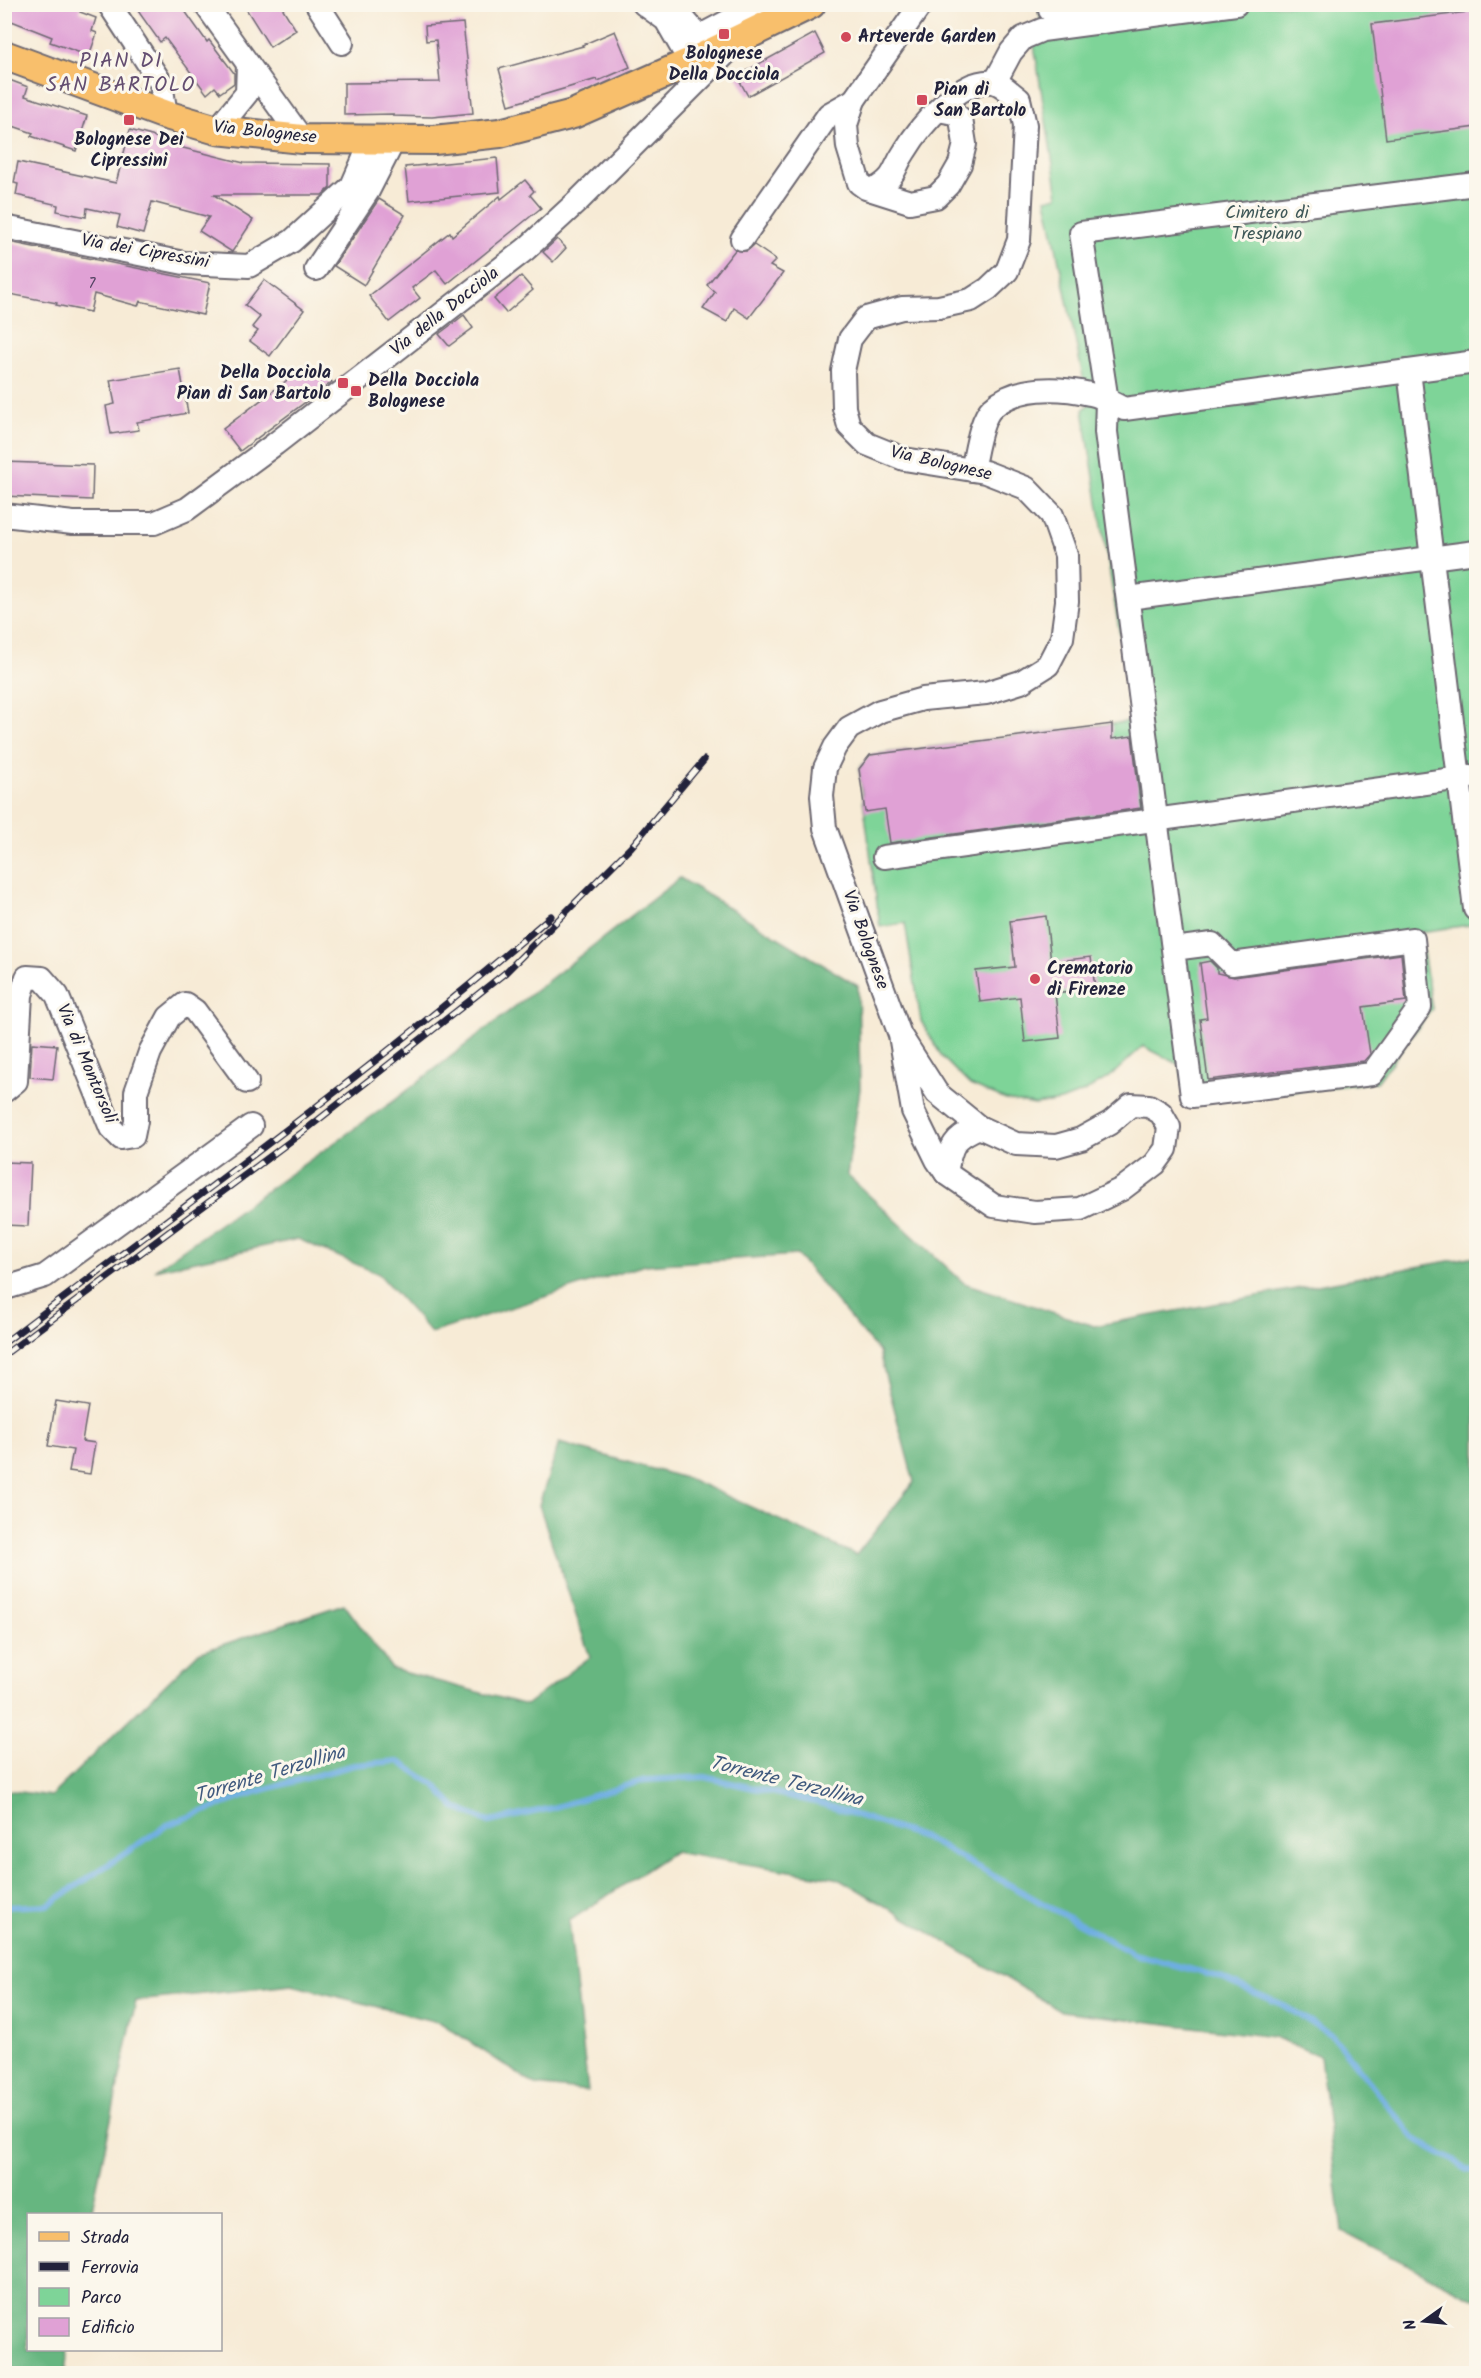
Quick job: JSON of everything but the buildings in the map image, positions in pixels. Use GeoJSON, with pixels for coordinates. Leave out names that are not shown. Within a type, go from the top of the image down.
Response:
{"type":"FeatureCollection","features":[{"type":"Feature","properties":{"kind":"main road","name":"Via Bolognese"},"geometry":{"type":"LineString","coordinates":[[4,55],[166,115],[217,130],[302,139],[434,140],[500,133],[573,114],[741,39],[792,9]]}},
{"type":"Feature","properties":{"kind":"street"},"geometry":{"type":"LineString","coordinates":[[109,4],[160,83],[166,115]]}},
{"type":"Feature","properties":{"kind":"street"},"geometry":{"type":"LineString","coordinates":[[205,4],[302,139]]}},
{"type":"Feature","properties":{"kind":"street"},"geometry":{"type":"LineString","coordinates":[[316,4],[342,43]]}},
{"type":"Feature","properties":{"kind":"street"},"geometry":{"type":"LineString","coordinates":[[644,4],[666,20],[702,57]]}},
{"type":"Feature","properties":{"kind":"street"},"geometry":{"type":"LineString","coordinates":[[671,4],[694,31],[702,57]]}},
{"type":"Feature","properties":{"kind":"street"},"geometry":{"type":"LineString","coordinates":[[702,57],[704,34],[761,4]]}},
{"type":"Feature","properties":{"kind":"street"},"geometry":{"type":"LineString","coordinates":[[921,4],[854,100],[846,125],[848,147],[859,183],[866,188],[910,202],[936,197],[948,186],[960,164],[965,144],[961,119],[954,113],[938,110]]}},
{"type":"Feature","properties":{"kind":"street"},"geometry":{"type":"LineString","coordinates":[[1050,10],[1088,4]]}},
{"type":"Feature","properties":{"kind":"street"},"geometry":{"type":"LineString","coordinates":[[874,189],[886,183],[895,173],[903,153],[938,110],[961,92],[979,83],[994,82],[1011,52],[1023,38],[1042,30],[1236,4]]}},
{"type":"Feature","properties":{"kind":"street","name":"Via della Docciola"},"geometry":{"type":"LineString","coordinates":[[4,515],[73,523],[154,523],[187,509],[275,444],[526,249],[578,201],[741,39]]}},
{"type":"Feature","properties":{"kind":"street"},"geometry":{"type":"LineString","coordinates":[[217,130],[247,93],[248,64]]}},
{"type":"Feature","properties":{"kind":"street","name":"Via Bolognese"},"geometry":{"type":"LineString","coordinates":[[900,1035],[825,828],[822,796],[825,768],[835,747],[849,728],[880,711],[923,699],[986,693],[1021,682],[1048,664],[1062,638],[1067,601],[1066,555],[1052,515],[1026,488],[985,472],[904,459],[867,444],[849,426],[844,408],[843,371],[850,339],[866,318],[902,308],[939,307],[971,300],[988,289],[1007,271],[1019,240],[1025,126],[1020,99],[994,82]]}},
{"type":"Feature","properties":{"kind":"street"},"geometry":{"type":"LineString","coordinates":[[742,239],[829,114],[854,100]]}},
{"type":"Feature","properties":{"kind":"street"},"geometry":{"type":"LineString","coordinates":[[316,269],[368,191],[383,140]]}},
{"type":"Feature","properties":{"kind":"street","name":"Via dei Cipressini"},"geometry":{"type":"LineString","coordinates":[[4,226],[184,263],[249,266],[292,241],[352,186],[383,140]]}},
{"type":"Feature","properties":{"kind":"street"},"geometry":{"type":"LineString","coordinates":[[1173,949],[1212,944],[1232,964],[1413,939],[1420,1007],[1372,1074],[1192,1096],[1106,432],[1107,401],[1081,233],[1476,184]]}},
{"type":"Feature","properties":{"kind":"street"},"geometry":{"type":"LineString","coordinates":[[972,470],[981,430],[990,409],[1018,392],[1050,390],[1092,394],[1124,409],[1476,362]]}},
{"type":"Feature","properties":{"kind":"street"},"geometry":{"type":"LineString","coordinates":[[1409,371],[1432,558],[1468,777],[1475,909]]}},
{"type":"Feature","properties":{"kind":"street"},"geometry":{"type":"LineString","coordinates":[[1128,598],[1476,552]]}},
{"type":"Feature","properties":{"kind":"street"},"geometry":{"type":"LineString","coordinates":[[884,857],[1468,777]]}},
{"type":"Feature","properties":{"kind":"street","name":"Via di Montorsoli"},"geometry":{"type":"LineString","coordinates":[[4,1091],[16,1081],[21,995],[27,977],[42,978],[57,995],[111,1128],[121,1138],[133,1136],[136,1121],[136,1092],[150,1052],[169,1017],[185,1004],[195,1011],[247,1082]]}},
{"type":"Feature","properties":{"kind":"street"},"geometry":{"type":"LineString","coordinates":[[900,1035],[937,1093],[979,1127],[1016,1144],[1056,1146],[1081,1139],[1110,1123],[1131,1106],[1149,1106],[1161,1113],[1169,1127],[1166,1149],[1155,1164],[1122,1189],[1080,1209],[1035,1212],[994,1206],[946,1173],[937,1160],[913,1111],[900,1035]]}},
{"type":"Feature","properties":{"kind":"street"},"geometry":{"type":"LineString","coordinates":[[4,1286],[9,1287],[45,1276],[251,1126]]}},
{"type":"Feature","properties":{"kind":"street"},"geometry":{"type":"LineString","coordinates":[[946,1173],[950,1149],[961,1134],[979,1127]]}},
{"type":"Feature","properties":{"kind":"green space","name":"Cimitero di Trespiano"},"geometry":{"type":"Polygon","coordinates":[[[1039,5],[1476,5],[1476,924],[1420,932],[1432,1009],[1377,1082],[1188,1103],[1180,1065],[1143,1046],[1111,1076],[1084,1092],[1061,1101],[1035,1105],[1006,1100],[970,1085],[942,1057],[921,1021],[905,923],[880,927],[859,769],[870,755],[1134,721],[1083,410],[1093,400],[1084,382],[1046,199],[1058,196],[1034,45],[1043,43],[1039,5]]]}},
{"type":"Feature","properties":{"kind":"green space"},"geometry":{"type":"Polygon","coordinates":[[[680,878],[858,986],[860,1089],[847,1175],[964,1283],[1094,1326],[1476,1256],[1476,2300],[1342,2231],[1320,2056],[1274,2037],[1061,2011],[840,1879],[673,1852],[569,1921],[588,2091],[535,2085],[441,2023],[292,1985],[136,2001],[91,2213],[27,2213],[27,2351],[68,2351],[65,2373],[23,2373],[4,2364],[5,1790],[51,1796],[198,1653],[344,1604],[392,1669],[526,1705],[590,1657],[539,1505],[559,1443],[692,1480],[856,1555],[914,1482],[879,1352],[797,1255],[645,1265],[431,1333],[379,1274],[298,1239],[154,1270],[395,1100],[680,878]]]}},
{"type":"Feature","properties":{"kind":"waterway","name":"Torrente Terzollina"},"geometry":{"type":"LineString","coordinates":[[4,1907],[48,1905],[167,1825],[259,1791],[354,1765],[398,1761],[435,1785],[454,1807],[489,1822],[552,1808],[645,1780],[705,1777],[823,1804],[925,1838],[1134,1954],[1215,1976],[1281,2004],[1332,2035],[1414,2138],[1468,2169],[1476,2170]]}},
{"type":"Feature","properties":{"kind":"railway"},"geometry":{"type":"LineString","coordinates":[[4,1355],[308,1128],[505,973],[631,847],[704,760]]}},
{"type":"Feature","properties":{"kind":"railway"},"geometry":{"type":"LineString","coordinates":[[4,1343],[350,1081],[551,916]]}},
{"type":"Feature","properties":{"kind":"place","name":"Bolognese Della Docciola"},"geometry":{"type":"Point","coordinates":[724,34]}},
{"type":"Feature","properties":{"kind":"place","name":"Arteverde Garden"},"geometry":{"type":"Point","coordinates":[846,37]}},
{"type":"Feature","properties":{"kind":"place","name":"Pian di San Bartolo"},"geometry":{"type":"Point","coordinates":[922,100]}},
{"type":"Feature","properties":{"kind":"place","name":"Bolognese Dei Cipressini"},"geometry":{"type":"Point","coordinates":[129,120]}},
{"type":"Feature","properties":{"kind":"place","name":"Della Docciola Pian di San Bartolo"},"geometry":{"type":"Point","coordinates":[343,383]}},
{"type":"Feature","properties":{"kind":"place","name":"Della Docciola Bolognese"},"geometry":{"type":"Point","coordinates":[356,391]}},
{"type":"Feature","properties":{"kind":"place","name":"Crematorio di Firenze"},"geometry":{"type":"Point","coordinates":[1035,979]}},
{"type":"Feature","properties":{"kind":"district","name":"PIAN DI SAN BARTOLO"},"geometry":{"type":"Point","coordinates":[121,73]}}]}
